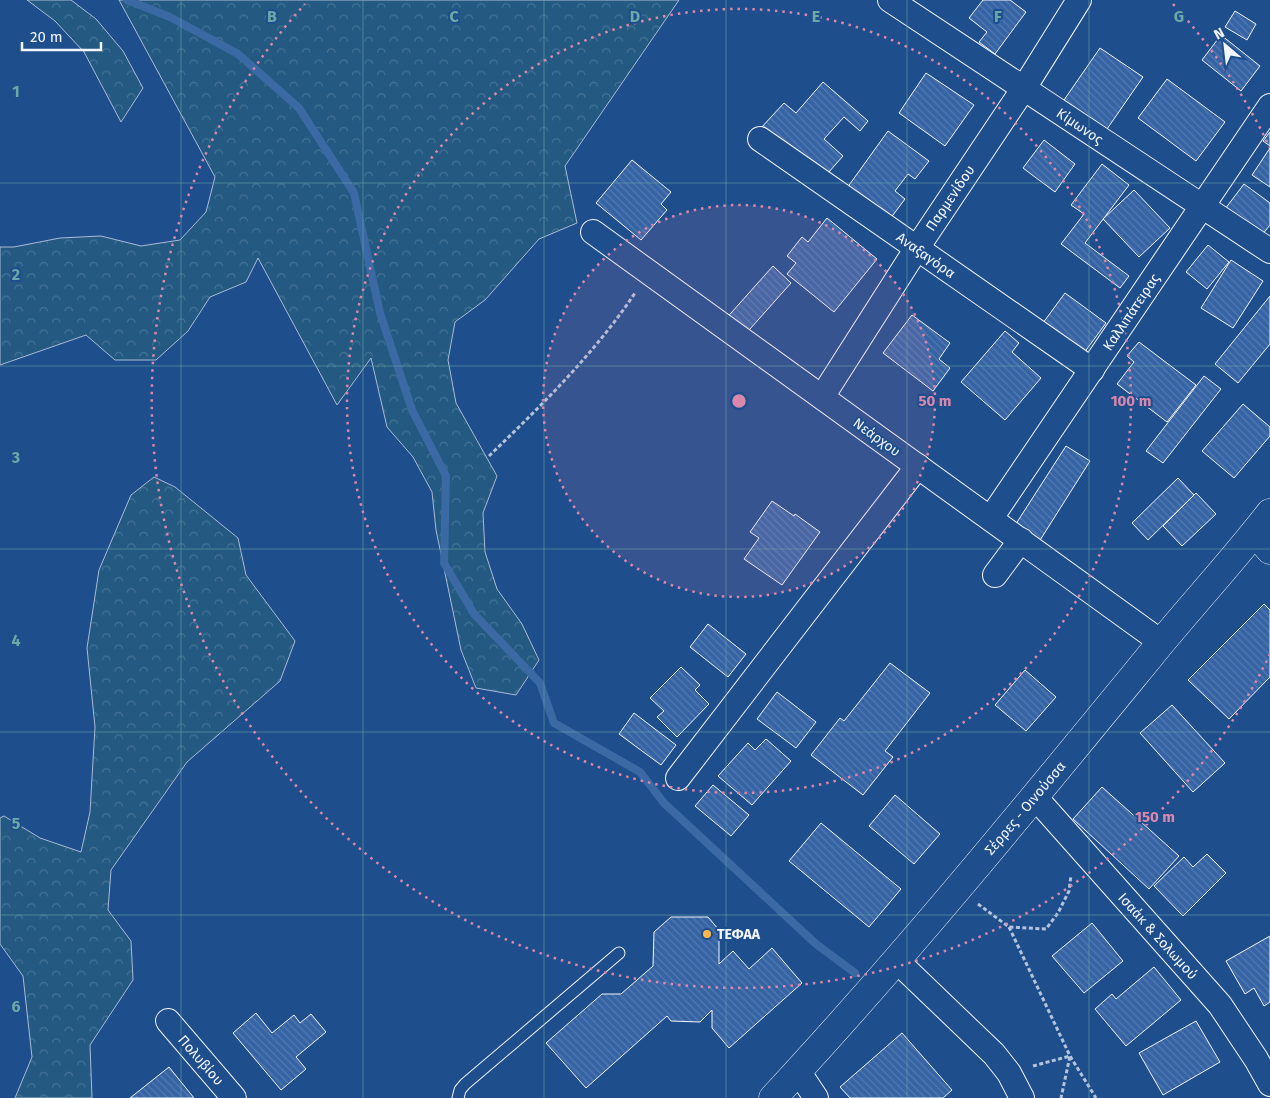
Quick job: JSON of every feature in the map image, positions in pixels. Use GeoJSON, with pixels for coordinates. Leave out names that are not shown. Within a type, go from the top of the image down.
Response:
{"type":"FeatureCollection","features":[{"type":"Feature","properties":{"kind":"street","name":"Κίμωνος"},"geometry":{"type":"LineString","coordinates":[[890,0],[1270,251]]}},
{"type":"Feature","properties":{"kind":"street","name":"Παρμενίδου"},"geometry":{"type":"LineString","coordinates":[[822,397],[917,248],[1024,88],[1079,0]]}},
{"type":"Feature","properties":{"kind":"street","name":"Καλλιπάτειρας"},"geometry":{"type":"LineString","coordinates":[[991,518],[1270,106]]}},
{"type":"Feature","properties":{"kind":"street","name":"Αναξαγόρα"},"geometry":{"type":"LineString","coordinates":[[760,139],[1092,370]]}},
{"type":"Feature","properties":{"kind":"street","name":"Νεάρχου"},"geometry":{"type":"LineString","coordinates":[[593,232],[1162,642]]}},
{"type":"Feature","properties":{"kind":"street"},"geometry":{"type":"LineString","coordinates":[[678,778],[918,466]]}},
{"type":"Feature","properties":{"kind":"street","name":"Σέρρες - Οινούσσα"},"geometry":{"type":"LineString","coordinates":[[773,1098],[897,961],[1162,642],[1265,532]]}},
{"type":"Feature","properties":{"kind":"street"},"geometry":{"type":"LineString","coordinates":[[995,575],[1021,540]]}},
{"type":"Feature","properties":{"kind":"street","name":"Ισαάκ & Σολωμού"},"geometry":{"type":"LineString","coordinates":[[1035,797],[1220,1005],[1270,1084]]}},
{"type":"Feature","properties":{"kind":"street"},"geometry":{"type":"LineString","coordinates":[[897,961],[994,1054],[1009,1073],[1022,1098]]}},
{"type":"Feature","properties":{"kind":"street","name":"Πολυβίου"},"geometry":{"type":"LineString","coordinates":[[168,1021],[234,1098]]}},
{"type":"Feature","properties":{"kind":"street"},"geometry":{"type":"LineString","coordinates":[[798,1071],[816,1098]]}},
{"type":"Feature","properties":{"kind":"lane"},"geometry":{"type":"LineString","coordinates":[[458,1098],[460,1090],[465,1084],[618,953]]}},
{"type":"Feature","properties":{"kind":"path"},"geometry":{"type":"LineString","coordinates":[[489,456],[547,400],[582,362],[618,319],[649,272]]}},
{"type":"Feature","properties":{"kind":"path"},"geometry":{"type":"LineString","coordinates":[[1009,927],[1046,929],[1058,913],[1069,891],[1072,868],[1069,836]]}},
{"type":"Feature","properties":{"kind":"path"},"geometry":{"type":"LineString","coordinates":[[957,889],[1009,927],[1070,1056],[1096,1098]]}},
{"type":"Feature","properties":{"kind":"path"},"geometry":{"type":"LineString","coordinates":[[1009,1073],[1070,1056]]}},
{"type":"Feature","properties":{"kind":"path"},"geometry":{"type":"LineString","coordinates":[[1061,1098],[1070,1056]]}},
{"type":"Feature","properties":{"kind":"green space"},"geometry":{"type":"Polygon","coordinates":[[[27,0],[71,0],[96,19],[123,51],[143,88],[121,122],[84,52],[55,21],[27,0]]]}},
{"type":"Feature","properties":{"kind":"green space"},"geometry":{"type":"Polygon","coordinates":[[[119,0],[679,0],[565,166],[577,223],[539,239],[485,300],[455,322],[448,360],[456,403],[497,476],[483,513],[485,552],[497,589],[522,624],[539,660],[516,695],[476,688],[461,650],[436,530],[432,492],[413,457],[387,427],[371,358],[337,405],[258,258],[246,282],[210,297],[188,331],[156,360],[115,360],[86,335],[0,365],[0,247],[14,247],[60,238],[101,236],[141,246],[180,240],[206,212],[215,177],[119,0]]]}},
{"type":"Feature","properties":{"kind":"green space"},"geometry":{"type":"Polygon","coordinates":[[[154,477],[175,487],[238,538],[246,575],[295,641],[280,681],[187,762],[111,870],[108,910],[131,941],[133,980],[90,1045],[92,1098],[15,1098],[32,1057],[23,976],[0,944],[0,818],[4,816],[40,838],[81,852],[90,812],[95,727],[87,648],[99,570],[131,495],[154,477]]]}},
{"type":"Feature","properties":{"kind":"building"},"geometry":{"type":"Polygon","coordinates":[[[983,0],[1010,0],[1026,12],[995,54],[979,42],[987,32],[969,18],[983,0]]]}},
{"type":"Feature","properties":{"kind":"building"},"geometry":{"type":"Polygon","coordinates":[[[1235,11],[1256,24],[1247,40],[1225,27],[1235,11]]]}},
{"type":"Feature","properties":{"kind":"building"},"geometry":{"type":"Polygon","coordinates":[[[1221,35],[1260,66],[1241,91],[1202,60],[1221,35]]]}},
{"type":"Feature","properties":{"kind":"building"},"geometry":{"type":"Polygon","coordinates":[[[1100,48],[1143,77],[1107,129],[1064,100],[1100,48]]]}},
{"type":"Feature","properties":{"kind":"building"},"geometry":{"type":"Polygon","coordinates":[[[926,73],[974,105],[945,146],[899,113],[926,73]]]}},
{"type":"Feature","properties":{"kind":"building"},"geometry":{"type":"Polygon","coordinates":[[[1167,79],[1225,122],[1196,161],[1138,118],[1167,79]]]}},
{"type":"Feature","properties":{"kind":"building"},"geometry":{"type":"Polygon","coordinates":[[[823,82],[868,121],[860,131],[844,117],[824,139],[843,156],[821,181],[760,129],[784,103],[796,113],[823,82]]]}},
{"type":"Feature","properties":{"kind":"building"},"geometry":{"type":"Polygon","coordinates":[[[888,131],[929,161],[915,179],[908,174],[895,191],[905,199],[890,219],[847,188],[888,131]]]}},
{"type":"Feature","properties":{"kind":"building"},"geometry":{"type":"Polygon","coordinates":[[[1270,132],[1270,146],[1263,141],[1270,132]]]}},
{"type":"Feature","properties":{"kind":"building"},"geometry":{"type":"Polygon","coordinates":[[[1044,140],[1075,164],[1055,192],[1023,168],[1044,140]]]}},
{"type":"Feature","properties":{"kind":"building"},"geometry":{"type":"Polygon","coordinates":[[[1270,148],[1270,187],[1252,175],[1270,148]]]}},
{"type":"Feature","properties":{"kind":"building"},"geometry":{"type":"Polygon","coordinates":[[[632,160],[671,192],[661,204],[667,210],[641,240],[596,203],[632,160]]]}},
{"type":"Feature","properties":{"kind":"building"},"geometry":{"type":"Polygon","coordinates":[[[1102,164],[1129,185],[1085,243],[1129,276],[1120,288],[1061,244],[1084,214],[1071,205],[1102,164]]]}},
{"type":"Feature","properties":{"kind":"building"},"geometry":{"type":"Polygon","coordinates":[[[1244,184],[1270,203],[1270,225],[1261,236],[1225,209],[1244,184]]]}},
{"type":"Feature","properties":{"kind":"building"},"geometry":{"type":"Polygon","coordinates":[[[1134,190],[1170,228],[1139,257],[1103,219],[1134,190]]]}},
{"type":"Feature","properties":{"kind":"building"},"geometry":{"type":"Polygon","coordinates":[[[827,218],[877,259],[834,312],[787,274],[796,263],[787,256],[802,237],[808,242],[827,218]]]}},
{"type":"Feature","properties":{"kind":"building"},"geometry":{"type":"Polygon","coordinates":[[[1208,245],[1229,262],[1207,289],[1186,272],[1208,245]]]}},
{"type":"Feature","properties":{"kind":"building"},"geometry":{"type":"Polygon","coordinates":[[[1231,260],[1263,281],[1233,328],[1201,308],[1231,260]]]}},
{"type":"Feature","properties":{"kind":"building"},"geometry":{"type":"Polygon","coordinates":[[[773,266],[791,283],[742,338],[723,322],[773,266]]]}},
{"type":"Feature","properties":{"kind":"building"},"geometry":{"type":"Polygon","coordinates":[[[1065,293],[1106,323],[1081,357],[1040,327],[1065,293]]]}},
{"type":"Feature","properties":{"kind":"building"},"geometry":{"type":"Polygon","coordinates":[[[1270,296],[1270,344],[1238,383],[1215,364],[1270,296]]]}},
{"type":"Feature","properties":{"kind":"building"},"geometry":{"type":"Polygon","coordinates":[[[912,315],[950,343],[939,359],[950,368],[933,391],[883,353],[912,315]]]}},
{"type":"Feature","properties":{"kind":"building"},"geometry":{"type":"Polygon","coordinates":[[[1005,331],[1019,343],[1012,352],[1041,378],[1005,420],[961,382],[1005,331]]]}},
{"type":"Feature","properties":{"kind":"building"},"geometry":{"type":"Polygon","coordinates":[[[1139,342],[1196,385],[1167,422],[1117,384],[1134,362],[1127,356],[1139,342]]]}},
{"type":"Feature","properties":{"kind":"building"},"geometry":{"type":"Polygon","coordinates":[[[1204,376],[1221,389],[1163,463],[1146,451],[1204,376]]]}},
{"type":"Feature","properties":{"kind":"building"},"geometry":{"type":"Polygon","coordinates":[[[1243,404],[1270,427],[1270,436],[1234,478],[1202,451],[1243,404]]]}},
{"type":"Feature","properties":{"kind":"building"},"geometry":{"type":"Polygon","coordinates":[[[1066,446],[1090,461],[1037,545],[1012,530],[1066,446]]]}},
{"type":"Feature","properties":{"kind":"building"},"geometry":{"type":"Polygon","coordinates":[[[1178,478],[1194,495],[1148,540],[1132,523],[1178,478]]]}},
{"type":"Feature","properties":{"kind":"building"},"geometry":{"type":"Polygon","coordinates":[[[1196,493],[1216,514],[1182,546],[1163,526],[1196,493]]]}},
{"type":"Feature","properties":{"kind":"building"},"geometry":{"type":"Polygon","coordinates":[[[772,501],[794,516],[795,514],[820,532],[782,585],[744,559],[759,538],[750,532],[772,501]]]}},
{"type":"Feature","properties":{"kind":"building"},"geometry":{"type":"Polygon","coordinates":[[[1264,604],[1270,610],[1270,677],[1229,719],[1188,680],[1264,604]]]}},
{"type":"Feature","properties":{"kind":"building"},"geometry":{"type":"Polygon","coordinates":[[[708,624],[746,654],[728,677],[690,647],[708,624]]]}},
{"type":"Feature","properties":{"kind":"building"},"geometry":{"type":"Polygon","coordinates":[[[890,663],[930,693],[885,751],[893,757],[863,795],[811,755],[840,718],[844,721],[890,663]]]}},
{"type":"Feature","properties":{"kind":"building"},"geometry":{"type":"Polygon","coordinates":[[[681,667],[700,685],[695,690],[709,704],[677,737],[657,717],[664,711],[650,698],[681,667]]]}},
{"type":"Feature","properties":{"kind":"building"},"geometry":{"type":"Polygon","coordinates":[[[1025,670],[1056,697],[1026,731],[995,705],[1025,670]]]}},
{"type":"Feature","properties":{"kind":"building"},"geometry":{"type":"Polygon","coordinates":[[[777,692],[816,722],[796,748],[757,719],[777,692]]]}},
{"type":"Feature","properties":{"kind":"building"},"geometry":{"type":"Polygon","coordinates":[[[1172,705],[1225,763],[1193,792],[1140,733],[1172,705]]]}},
{"type":"Feature","properties":{"kind":"building"},"geometry":{"type":"Polygon","coordinates":[[[634,713],[676,745],[661,765],[619,734],[634,713]]]}},
{"type":"Feature","properties":{"kind":"building"},"geometry":{"type":"Polygon","coordinates":[[[766,739],[791,761],[752,805],[718,776],[748,743],[755,750],[766,739]]]}},
{"type":"Feature","properties":{"kind":"building"},"geometry":{"type":"Polygon","coordinates":[[[713,785],[749,815],[731,836],[695,806],[713,785]]]}},
{"type":"Feature","properties":{"kind":"building"},"geometry":{"type":"Polygon","coordinates":[[[1102,787],[1179,856],[1149,889],[1073,819],[1102,787]]]}},
{"type":"Feature","properties":{"kind":"building"},"geometry":{"type":"Polygon","coordinates":[[[895,795],[940,834],[914,864],[869,826],[895,795]]]}},
{"type":"Feature","properties":{"kind":"building"},"geometry":{"type":"Polygon","coordinates":[[[821,823],[901,889],[869,927],[789,861],[821,823]]]}},
{"type":"Feature","properties":{"kind":"building"},"geometry":{"type":"Polygon","coordinates":[[[1207,854],[1226,873],[1183,916],[1154,886],[1184,857],[1193,867],[1207,854]]]}},
{"type":"Feature","properties":{"kind":"building"},"geometry":{"type":"Polygon","coordinates":[[[671,917],[708,917],[719,930],[719,964],[733,951],[749,969],[772,948],[802,983],[729,1048],[712,1028],[712,1010],[700,1022],[671,1021],[667,1016],[586,1088],[546,1043],[602,994],[621,994],[653,966],[654,932],[671,917]]]}},
{"type":"Feature","properties":{"kind":"building"},"geometry":{"type":"Polygon","coordinates":[[[1092,923],[1123,961],[1084,993],[1052,956],[1092,923]]]}},
{"type":"Feature","properties":{"kind":"building"},"geometry":{"type":"Polygon","coordinates":[[[1270,936],[1270,1002],[1264,1006],[1254,988],[1245,994],[1226,961],[1270,936]]]}},
{"type":"Feature","properties":{"kind":"building"},"geometry":{"type":"Polygon","coordinates":[[[1154,967],[1181,1000],[1126,1046],[1095,1009],[1112,994],[1116,999],[1154,967]]]}},
{"type":"Feature","properties":{"kind":"building"},"geometry":{"type":"Polygon","coordinates":[[[256,1013],[272,1033],[294,1015],[300,1023],[311,1014],[326,1032],[296,1057],[306,1069],[281,1090],[233,1033],[256,1013]]]}},
{"type":"Feature","properties":{"kind":"building"},"geometry":{"type":"Polygon","coordinates":[[[1196,1021],[1220,1062],[1163,1095],[1139,1053],[1196,1021]]]}},
{"type":"Feature","properties":{"kind":"building"},"geometry":{"type":"Polygon","coordinates":[[[902,1033],[952,1090],[943,1098],[850,1098],[840,1087],[902,1033]]]}},
{"type":"Feature","properties":{"kind":"building"},"geometry":{"type":"Polygon","coordinates":[[[169,1067],[194,1098],[130,1098],[169,1067]]]}},
{"type":"Feature","properties":{"kind":"waterway"},"geometry":{"type":"LineString","coordinates":[[127,0],[170,17],[238,54],[299,108],[354,193],[380,313],[412,410],[446,476],[444,563],[474,614],[540,683],[554,723],[640,772],[664,803],[816,944],[855,973]]}},
{"type":"Feature","properties":{"kind":"place","name":"ΤΕΦΑΑ"},"geometry":{"type":"Point","coordinates":[707,934]}}]}
